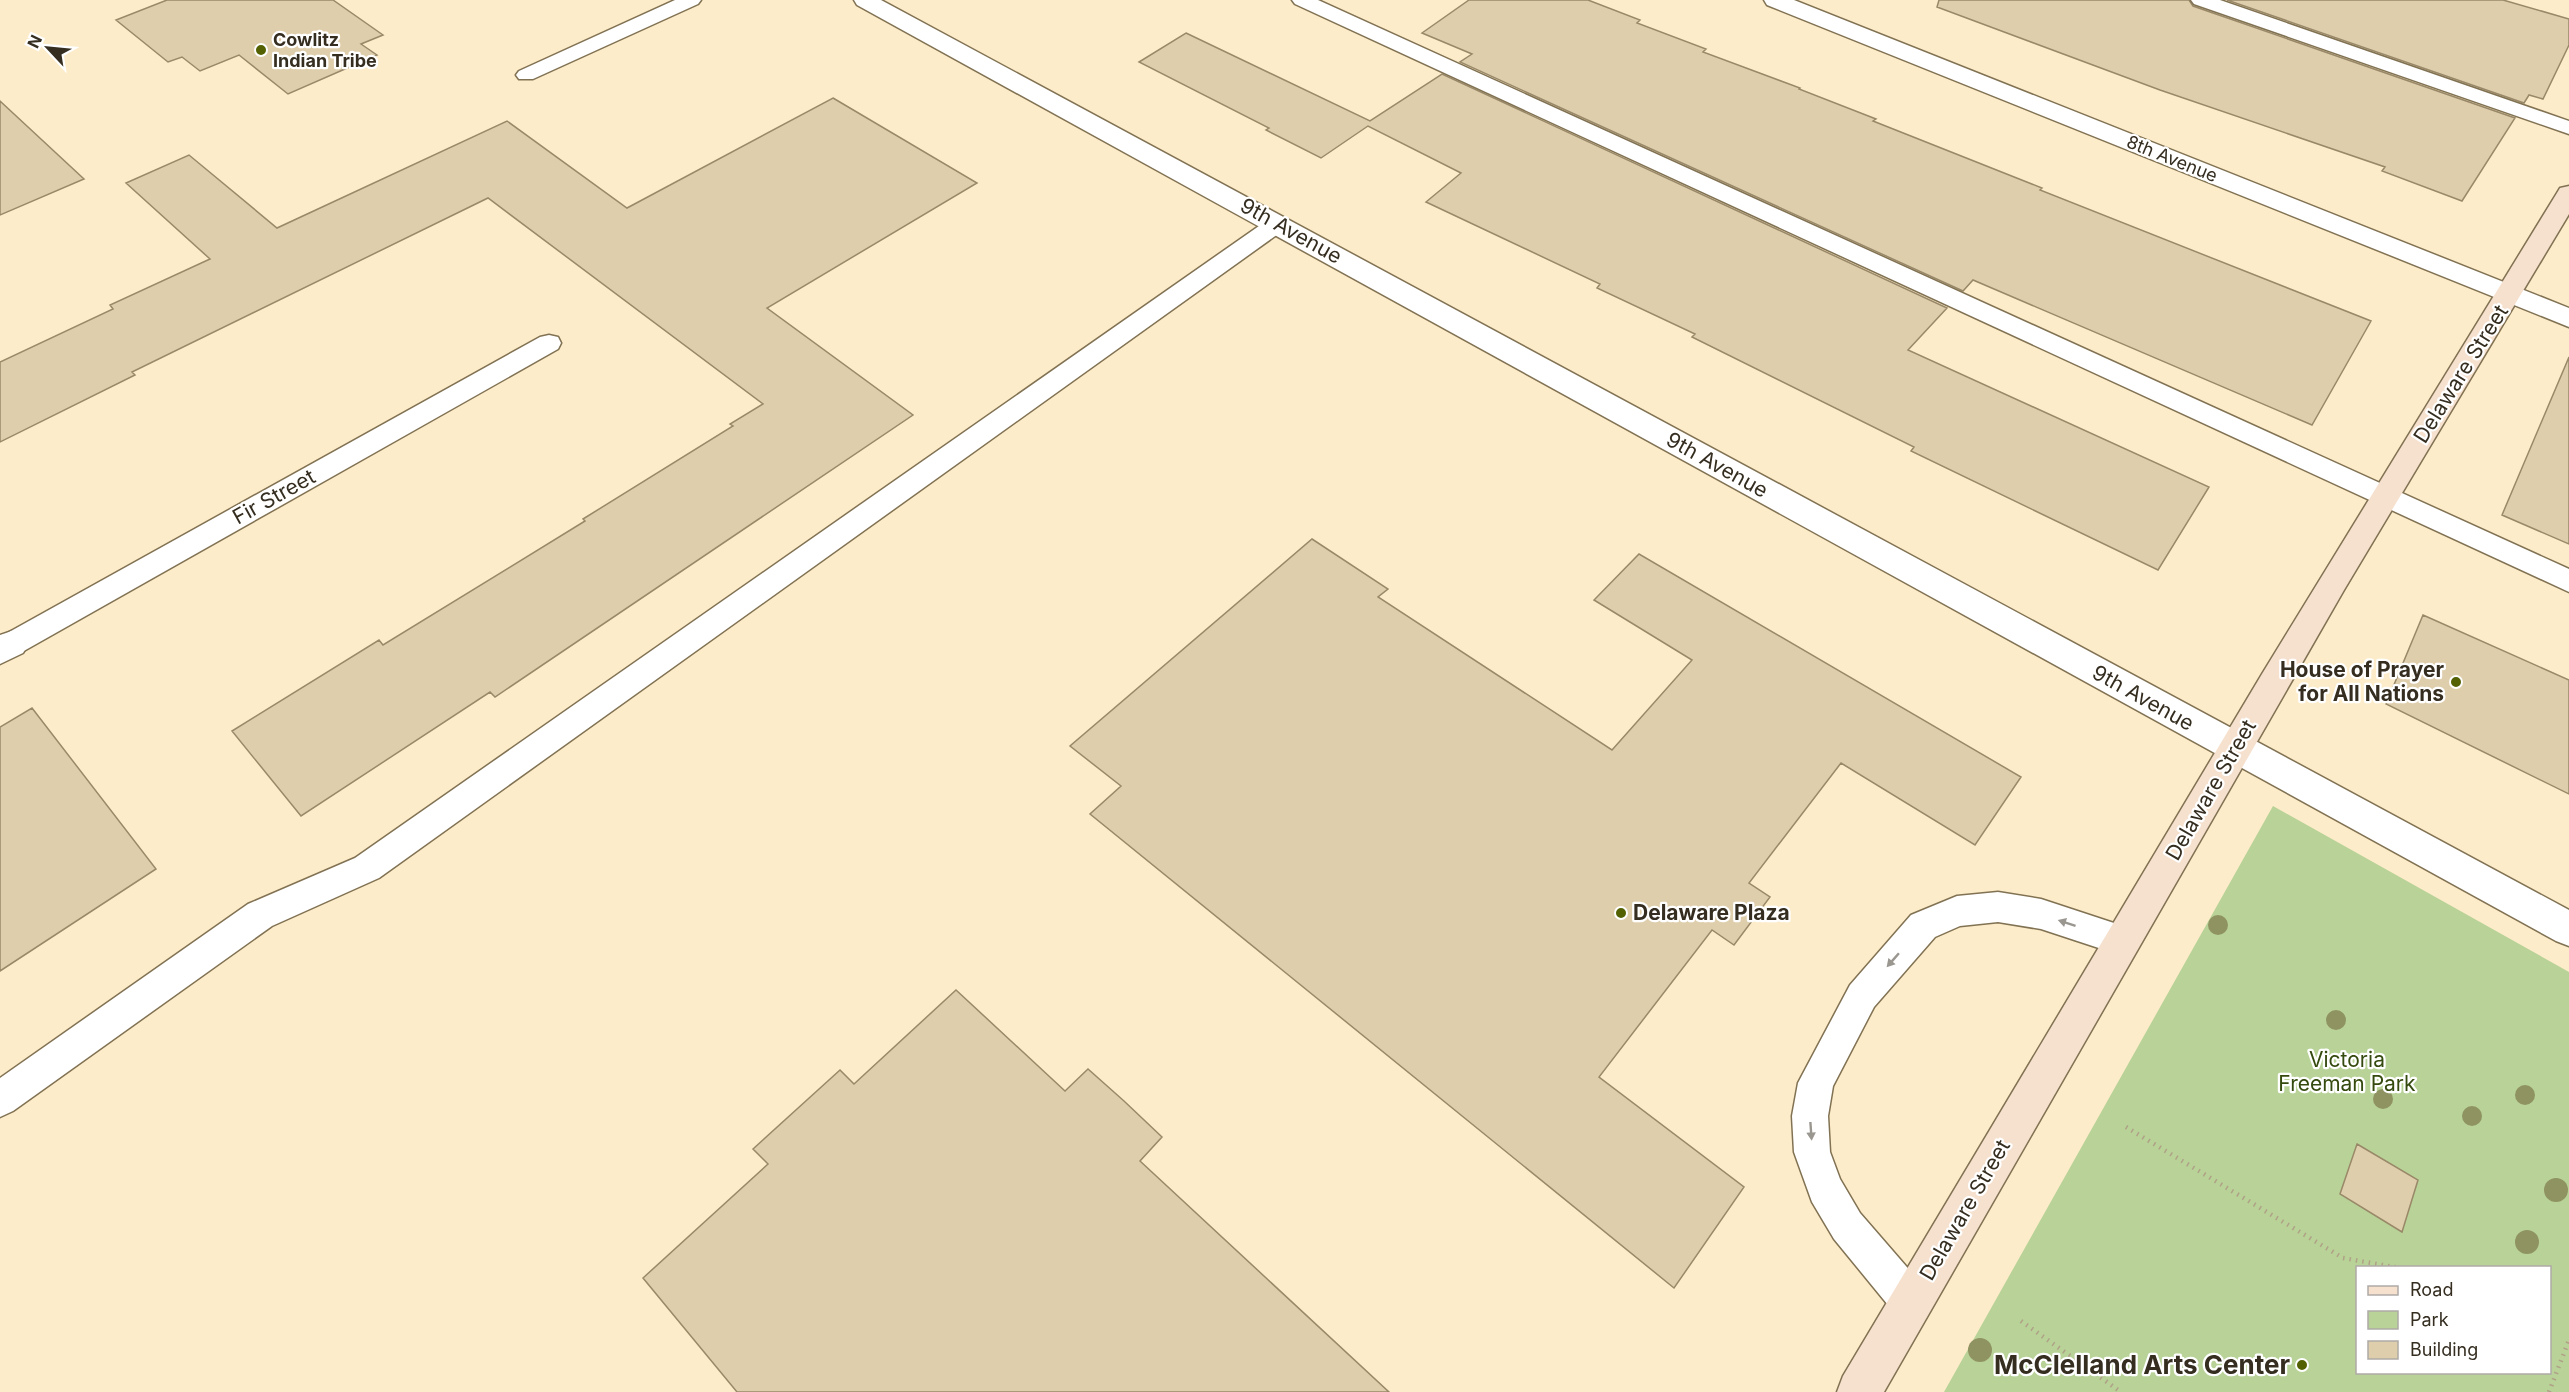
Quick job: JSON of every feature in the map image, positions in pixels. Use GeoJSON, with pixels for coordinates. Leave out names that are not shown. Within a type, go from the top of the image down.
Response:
{"type":"FeatureCollection","features":[{"type":"Feature","properties":{"kind":"street","name":"9th Avenue"},"geometry":{"type":"LineString","coordinates":[[865,0],[2234,749],[2569,929]]}},
{"type":"Feature","properties":{"kind":"street","name":"8th Avenue"},"geometry":{"type":"LineString","coordinates":[[1775,0],[2569,318]]}},
{"type":"Feature","properties":{"kind":"street","name":"Delaware Street"},"geometry":{"type":"LineString","coordinates":[[1859,1392],[2234,749],[2385,496],[2510,295],[2569,193]]}},
{"type":"Feature","properties":{"kind":"lane"},"geometry":{"type":"LineString","coordinates":[[526,75],[691,0]]}},
{"type":"Feature","properties":{"kind":"lane"},"geometry":{"type":"LineString","coordinates":[[1302,0],[2569,581]]}},
{"type":"Feature","properties":{"kind":"lane"},"geometry":{"type":"LineString","coordinates":[[2201,0],[2569,128]]}},
{"type":"Feature","properties":{"kind":"lane"},"geometry":{"type":"LineString","coordinates":[[0,1099],[260,915],[367,868],[1277,224]]}},
{"type":"Feature","properties":{"kind":"lane","name":"Fir Street"},"geometry":{"type":"LineString","coordinates":[[6,648],[549,343]]}},
{"type":"Feature","properties":{"kind":"lane"},"geometry":{"type":"LineString","coordinates":[[1911,1302],[1847,1226],[1825,1189],[1812,1152],[1810,1116],[1816,1083],[1862,996],[1923,926],[1957,911],[1998,906],[2041,914],[2123,941]]}},
{"type":"Feature","properties":{"kind":"path"},"geometry":{"type":"LineString","coordinates":[[2126,1127],[2343,1258],[2389,1266]]}},
{"type":"Feature","properties":{"kind":"path"},"geometry":{"type":"LineString","coordinates":[[2021,1321],[2121,1392]]}},
{"type":"Feature","properties":{"kind":"path"},"geometry":{"type":"LineString","coordinates":[[2549,1392],[2569,1340]]}},
{"type":"Feature","properties":{"kind":"path"},"geometry":{"type":"LineString","coordinates":[[2551,1368],[2557,1372]]}},
{"type":"Feature","properties":{"kind":"green space","name":"Victoria Freeman Park"},"geometry":{"type":"Polygon","coordinates":[[[2273,806],[2569,972],[2569,1392],[1944,1392],[2273,806]]]}},
{"type":"Feature","properties":{"kind":"building","name":"Cowlitz Indian Tribe"},"geometry":{"type":"Polygon","coordinates":[[[167,0],[333,0],[383,35],[361,44],[377,55],[288,94],[239,55],[200,71],[182,57],[168,62],[116,20],[167,0]]]}},
{"type":"Feature","properties":{"kind":"building"},"geometry":{"type":"Polygon","coordinates":[[[1469,0],[1588,0],[1640,20],[1637,23],[1706,49],[1703,52],[1800,88],[1876,119],[1873,121],[2042,188],[2040,190],[2371,321],[2312,425],[1973,280],[1963,291],[1460,62],[1472,54],[1422,33],[1469,0]]]}},
{"type":"Feature","properties":{"kind":"building"},"geometry":{"type":"Polygon","coordinates":[[[1939,0],[2189,0],[2193,6],[2515,118],[2462,201],[2382,171],[2385,167],[2160,90],[1937,7],[1939,0]]]}},
{"type":"Feature","properties":{"kind":"building"},"geometry":{"type":"Polygon","coordinates":[[[2227,0],[2503,0],[2569,19],[2569,45],[2543,99],[2529,95],[2524,103],[2227,0]]]}},
{"type":"Feature","properties":{"kind":"building"},"geometry":{"type":"Polygon","coordinates":[[[1186,33],[1370,121],[1442,74],[1947,308],[1908,350],[2209,487],[2158,570],[1911,451],[1914,447],[1692,337],[1695,334],[1597,288],[1600,284],[1426,202],[1461,173],[1368,126],[1321,158],[1266,130],[1269,128],[1139,62],[1186,33]]]}},
{"type":"Feature","properties":{"kind":"building"},"geometry":{"type":"Polygon","coordinates":[[[833,98],[977,183],[767,308],[913,415],[495,697],[490,692],[301,816],[232,731],[379,640],[383,645],[585,521],[583,519],[733,426],[730,424],[763,404],[488,198],[132,372],[135,375],[0,442],[0,362],[113,309],[110,305],[210,259],[126,183],[189,155],[277,228],[507,121],[627,208],[833,98]]]}},
{"type":"Feature","properties":{"kind":"building"},"geometry":{"type":"Polygon","coordinates":[[[0,101],[84,179],[0,215],[0,101]]]}},
{"type":"Feature","properties":{"kind":"building"},"geometry":{"type":"Polygon","coordinates":[[[2569,357],[2569,544],[2502,515],[2569,357]]]}},
{"type":"Feature","properties":{"kind":"building","name":"Delaware Plaza"},"geometry":{"type":"Polygon","coordinates":[[[1312,539],[1388,589],[1378,597],[1612,750],[1692,660],[1594,600],[1639,554],[2021,777],[1975,845],[1841,763],[1749,883],[1770,897],[1734,945],[1712,930],[1599,1077],[1744,1187],[1674,1288],[1090,814],[1121,786],[1070,746],[1312,539]]]}},
{"type":"Feature","properties":{"kind":"building","name":"House of Prayer for All Nations"},"geometry":{"type":"Polygon","coordinates":[[[2423,615],[2569,680],[2569,794],[2386,704],[2423,615]]]}},
{"type":"Feature","properties":{"kind":"building"},"geometry":{"type":"Polygon","coordinates":[[[32,708],[156,869],[0,971],[0,727],[32,708]]]}},
{"type":"Feature","properties":{"kind":"building"},"geometry":{"type":"Polygon","coordinates":[[[956,990],[1065,1091],[1088,1069],[1124,1101],[1162,1137],[1140,1161],[1389,1392],[737,1392],[643,1278],[768,1164],[753,1149],[840,1070],[854,1084],[956,990]]]}},
{"type":"Feature","properties":{"kind":"building"},"geometry":{"type":"Polygon","coordinates":[[[2357,1144],[2418,1180],[2402,1232],[2340,1194],[2357,1144]]]}},
{"type":"Feature","properties":{"kind":"place","name":"Cowlitz Indian Tribe"},"geometry":{"type":"Point","coordinates":[261,50]}},
{"type":"Feature","properties":{"kind":"place","name":"House of Prayer for All Nations"},"geometry":{"type":"Point","coordinates":[2456,682]}},
{"type":"Feature","properties":{"kind":"place","name":"Delaware Plaza"},"geometry":{"type":"Point","coordinates":[1621,913]}},
{"type":"Feature","properties":{"kind":"place","name":"McClelland Arts Center"},"geometry":{"type":"Point","coordinates":[2302,1365]}}]}
